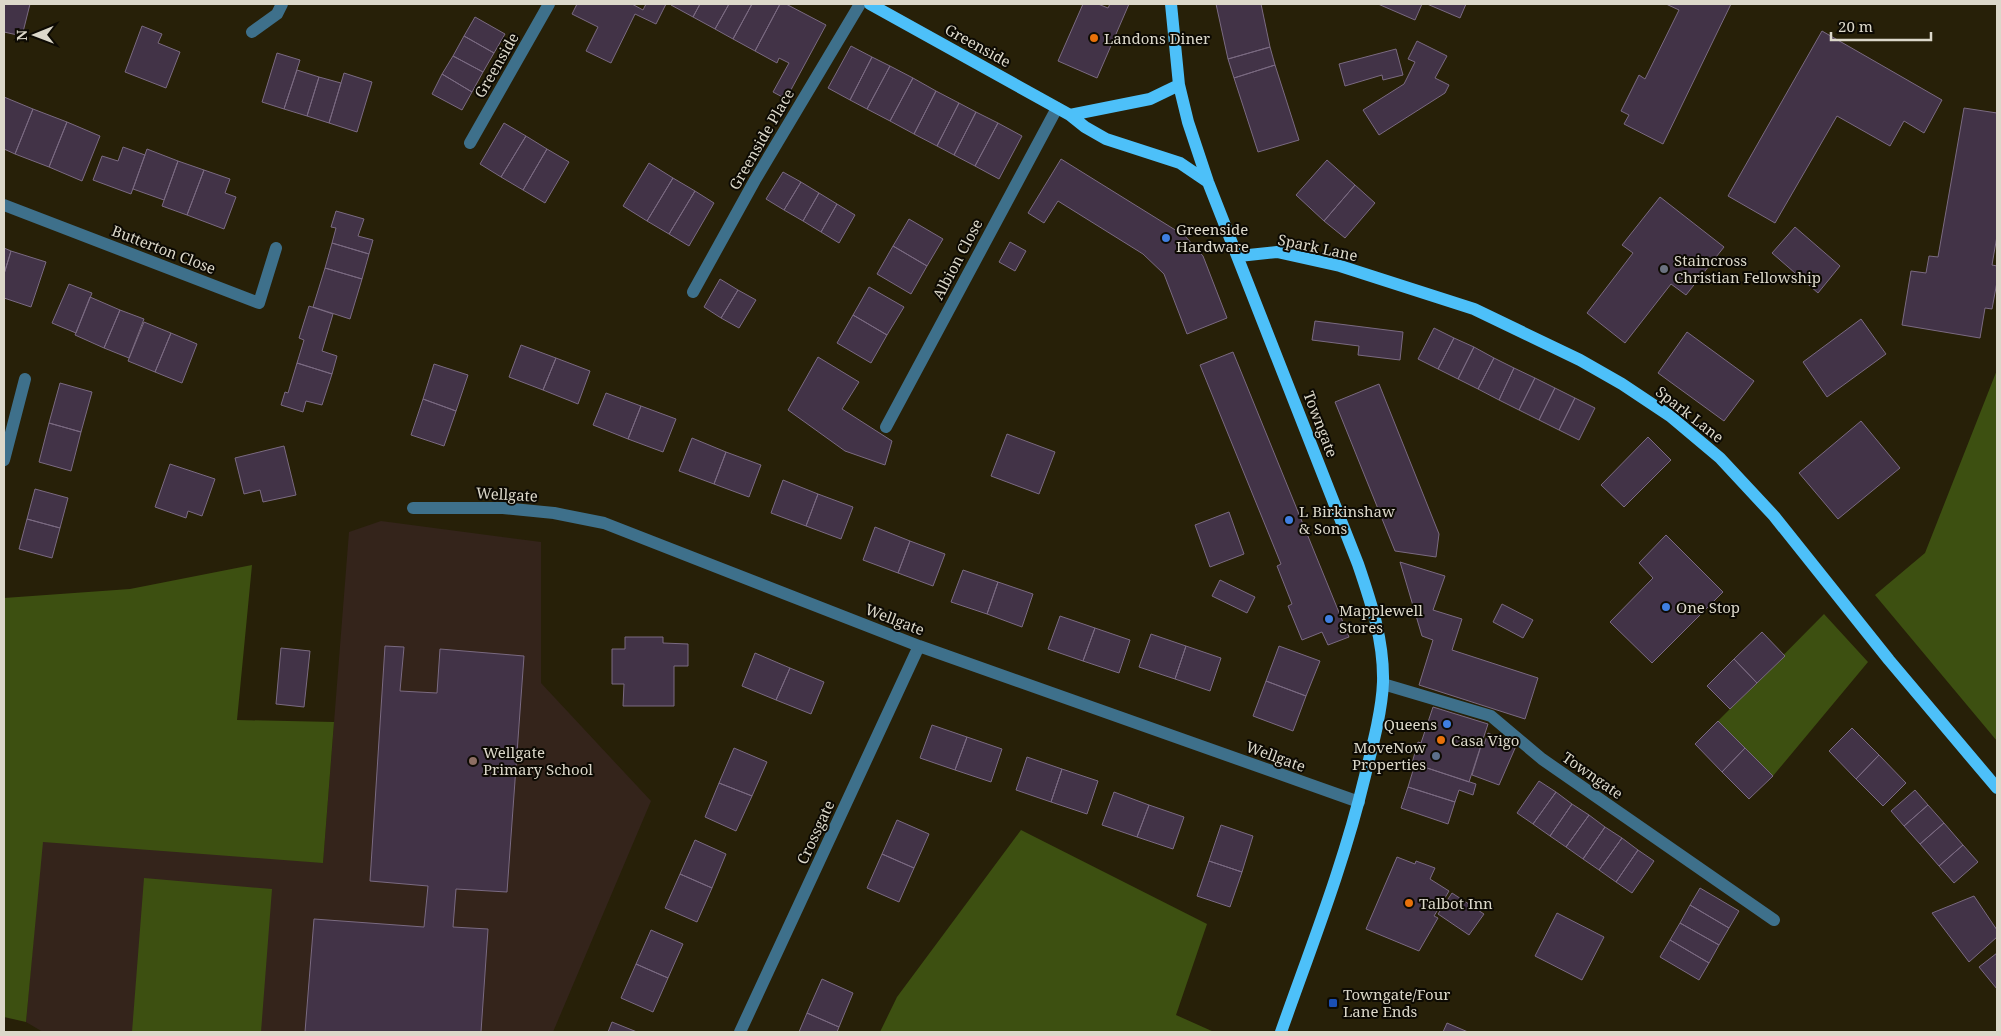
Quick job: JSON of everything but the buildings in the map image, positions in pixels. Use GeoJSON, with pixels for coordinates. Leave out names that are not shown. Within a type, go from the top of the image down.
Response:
{"type":"FeatureCollection","features":[{"type":"Feature","properties":{"kind":"main road","name":"Greenside"},"geometry":{"type":"LineString","coordinates":[[870,4],[1058,108],[1106,139],[1180,163],[1208,182]]}},
{"type":"Feature","properties":{"kind":"main road","name":"Towngate"},"geometry":{"type":"LineString","coordinates":[[1172,4],[1179,86],[1188,122],[1208,182],[1239,256],[1358,564],[1374,613],[1382,656],[1383,684],[1373,746],[1359,802],[1339,872],[1281,1032]]}},
{"type":"Feature","properties":{"kind":"main road"},"geometry":{"type":"LineString","coordinates":[[1070,115],[1150,99],[1179,86]]}},
{"type":"Feature","properties":{"kind":"main road","name":"Spark Lane"},"geometry":{"type":"LineString","coordinates":[[1239,256],[1277,252],[1340,266],[1474,309],[1580,360],[1622,384],[1670,416],[1720,458],[1774,516],[1890,660],[1997,788]]}},
{"type":"Feature","properties":{"kind":"street"},"geometry":{"type":"LineString","coordinates":[[252,32],[277,14],[282,4]]}},
{"type":"Feature","properties":{"kind":"street","name":"Greenside"},"geometry":{"type":"LineString","coordinates":[[470,143],[549,4]]}},
{"type":"Feature","properties":{"kind":"street","name":"Greenside Place"},"geometry":{"type":"LineString","coordinates":[[693,292],[755,180],[860,4]]}},
{"type":"Feature","properties":{"kind":"street","name":"Albion Close"},"geometry":{"type":"LineString","coordinates":[[886,427],[1058,108]]}},
{"type":"Feature","properties":{"kind":"street","name":"Butterton Close"},"geometry":{"type":"LineString","coordinates":[[4,205],[259,303],[276,248]]}},
{"type":"Feature","properties":{"kind":"street"},"geometry":{"type":"LineString","coordinates":[[4,460],[26,379]]}},
{"type":"Feature","properties":{"kind":"street","name":"Wellgate"},"geometry":{"type":"LineString","coordinates":[[413,508],[503,508],[554,513],[604,523],[919,646],[1359,802]]}},
{"type":"Feature","properties":{"kind":"street","name":"Crossgate"},"geometry":{"type":"LineString","coordinates":[[740,1032],[919,646]]}},
{"type":"Feature","properties":{"kind":"street","name":"Towngate"},"geometry":{"type":"LineString","coordinates":[[1383,684],[1491,716],[1542,759],[1774,920]]}},
{"type":"Feature","properties":{"kind":"shaded area","name":"Wellgate Primary School"},"geometry":{"type":"Polygon","coordinates":[[[381,521],[541,542],[541,683],[651,801],[553,1032],[43,1032],[26,1022],[42,841],[323,862],[349,532],[381,521]]]}},
{"type":"Feature","properties":{"kind":"green space"},"geometry":{"type":"Polygon","coordinates":[[[1997,370],[1997,741],[1875,595],[1925,553],[1997,370]]]}},
{"type":"Feature","properties":{"kind":"green space"},"geometry":{"type":"Polygon","coordinates":[[[252,565],[237,720],[334,722],[323,863],[43,842],[26,1022],[4,1017],[4,598],[130,589],[252,565]]]}},
{"type":"Feature","properties":{"kind":"green space"},"geometry":{"type":"Polygon","coordinates":[[[1824,614],[1868,662],[1773,776],[1718,721],[1824,614]]]}},
{"type":"Feature","properties":{"kind":"green space"},"geometry":{"type":"Polygon","coordinates":[[[1021,830],[1207,924],[1176,1015],[1214,1032],[880,1032],[897,997],[1021,830]]]}},
{"type":"Feature","properties":{"kind":"green space"},"geometry":{"type":"Polygon","coordinates":[[[144,878],[272,889],[261,1032],[132,1032],[144,878]]]}},
{"type":"Feature","properties":{"kind":"place","name":"Landons Diner"},"geometry":{"type":"Point","coordinates":[1094,38]}},
{"type":"Feature","properties":{"kind":"place","name":"Greenside Hardware"},"geometry":{"type":"Point","coordinates":[1166,238]}},
{"type":"Feature","properties":{"kind":"place","name":"Staincross Christian Fellowship"},"geometry":{"type":"Point","coordinates":[1664,269]}},
{"type":"Feature","properties":{"kind":"place","name":"L Birkinshaw & Sons"},"geometry":{"type":"Point","coordinates":[1289,520]}},
{"type":"Feature","properties":{"kind":"place","name":"One Stop"},"geometry":{"type":"Point","coordinates":[1666,607]}},
{"type":"Feature","properties":{"kind":"place","name":"Mapplewell Stores"},"geometry":{"type":"Point","coordinates":[1329,619]}},
{"type":"Feature","properties":{"kind":"place","name":"Queens"},"geometry":{"type":"Point","coordinates":[1447,724]}},
{"type":"Feature","properties":{"kind":"place","name":"Casa Vigo"},"geometry":{"type":"Point","coordinates":[1441,740]}},
{"type":"Feature","properties":{"kind":"place","name":"MoveNow Properties"},"geometry":{"type":"Point","coordinates":[1436,756]}},
{"type":"Feature","properties":{"kind":"place","name":"Wellgate Primary School"},"geometry":{"type":"Point","coordinates":[473,761]}},
{"type":"Feature","properties":{"kind":"place","name":"Talbot Inn"},"geometry":{"type":"Point","coordinates":[1409,903]}},
{"type":"Feature","properties":{"kind":"place","name":"Towngate/Four Lane Ends"},"geometry":{"type":"Point","coordinates":[1333,1003]}}]}
